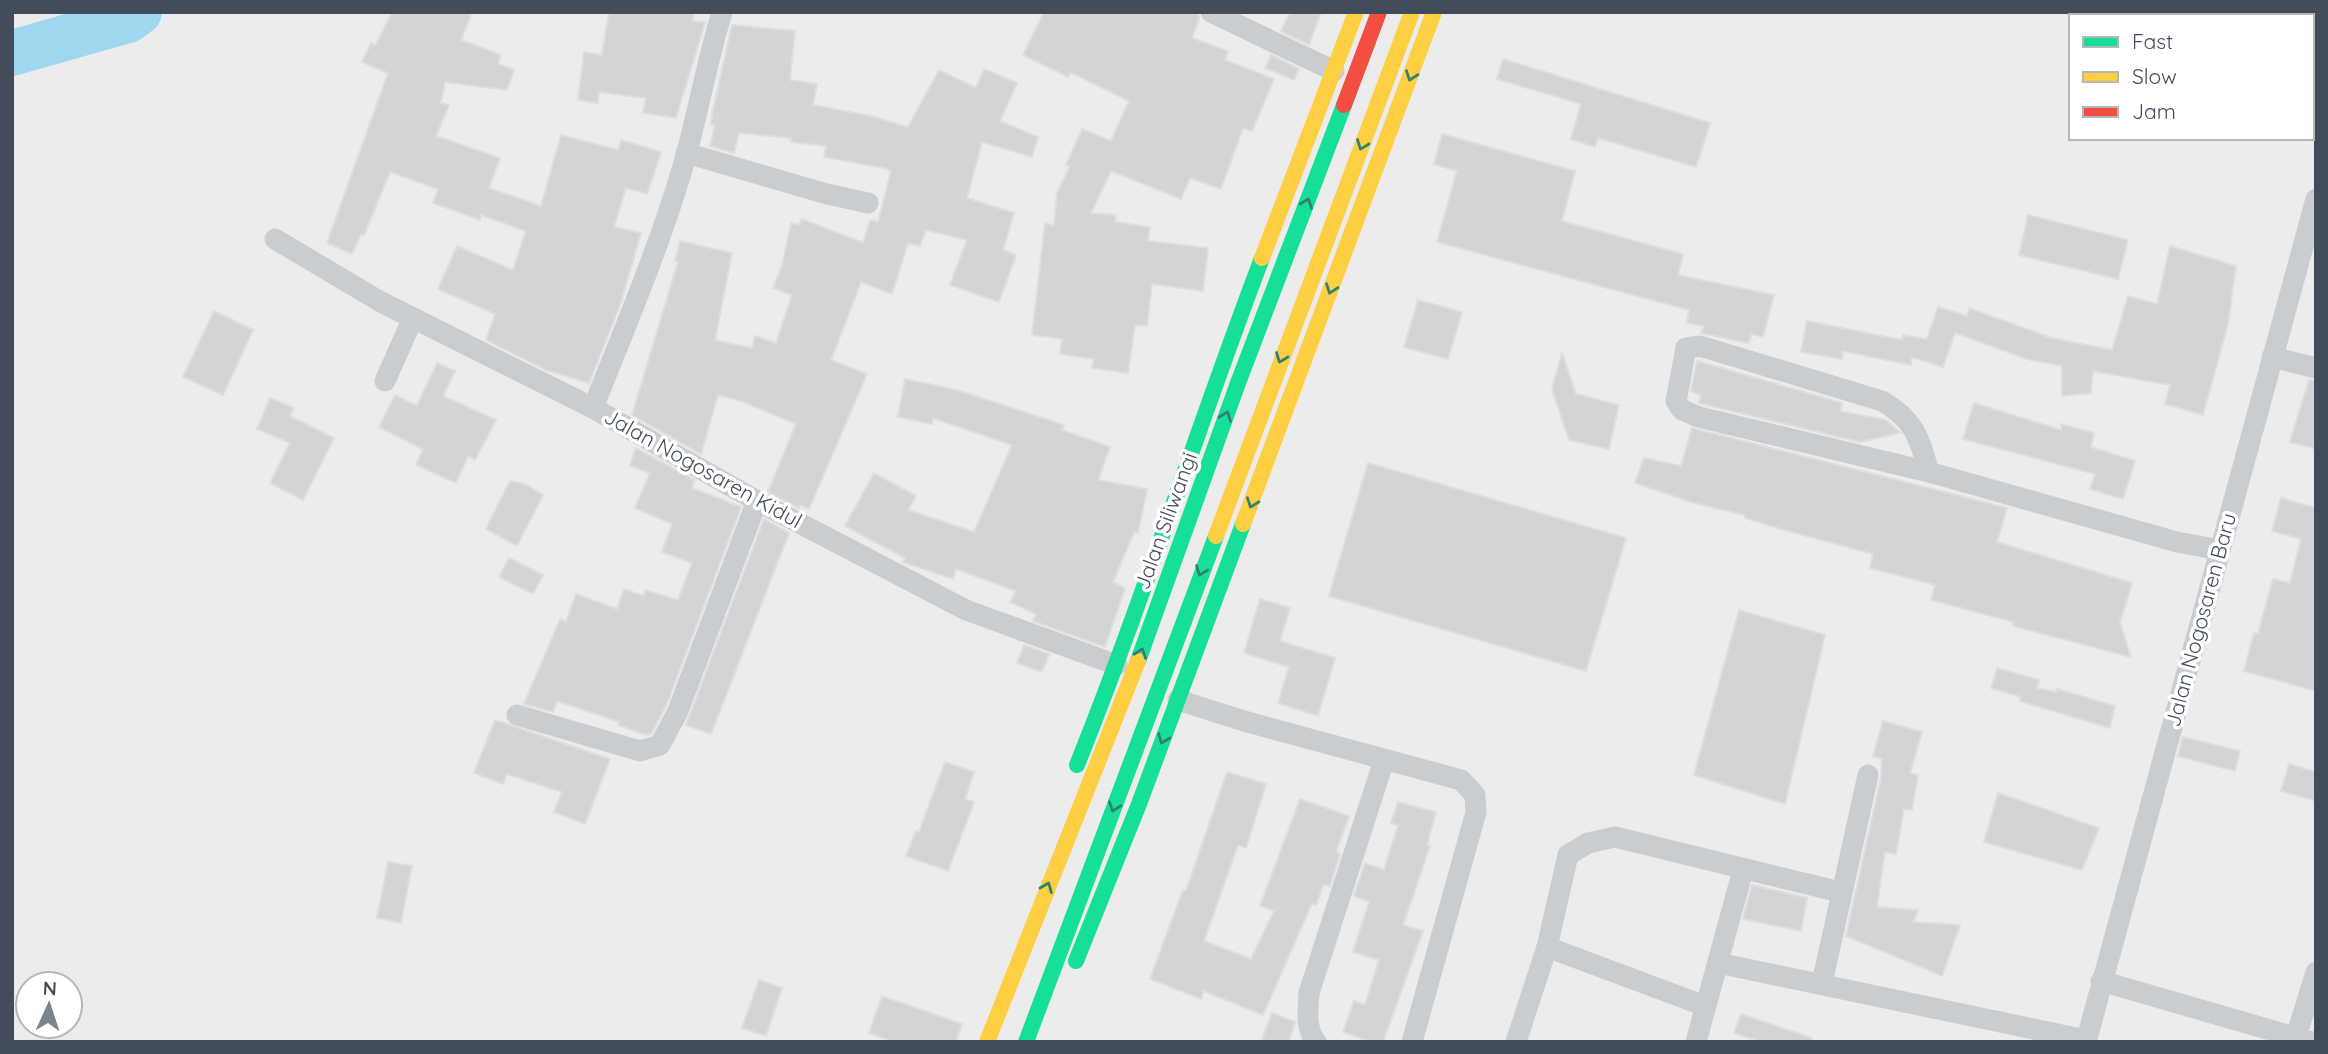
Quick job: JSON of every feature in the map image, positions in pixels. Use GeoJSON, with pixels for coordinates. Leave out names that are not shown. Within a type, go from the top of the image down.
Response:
{"type":"FeatureCollection","features":[{"type":"Feature","properties":{"kind":"main road"},"geometry":{"type":"LineString","coordinates":[[1070,786],[1117,665],[1209,397],[1356,12]]}},
{"type":"Feature","properties":{"kind":"main road","name":"Jalan Siliwangi"},"geometry":{"type":"LineString","coordinates":[[990,1035],[1024,943],[1129,687],[1238,383],[1379,12]]}},
{"type":"Feature","properties":{"kind":"main road"},"geometry":{"type":"LineString","coordinates":[[1027,1039],[1412,12]]}},
{"type":"Feature","properties":{"kind":"main road"},"geometry":{"type":"LineString","coordinates":[[1070,975],[1178,700],[1434,12]]}},
{"type":"Feature","properties":{"kind":"main road"},"geometry":{"type":"LineString","coordinates":[[990,1035],[988,1006],[1055,825]]}},
{"type":"Feature","properties":{"kind":"main road"},"geometry":{"type":"LineString","coordinates":[[1027,1039],[1048,1022],[1059,999]]}},
{"type":"Feature","properties":{"kind":"street","name":"Jalan Nogosaren Kidul"},"geometry":{"type":"LineString","coordinates":[[722,12],[706,62],[687,153],[636,299],[593,408],[757,501],[966,610],[1117,665]]}},
{"type":"Feature","properties":{"kind":"street"},"geometry":{"type":"LineString","coordinates":[[1211,12],[1334,71]]}},
{"type":"Feature","properties":{"kind":"street"},"geometry":{"type":"LineString","coordinates":[[687,153],[827,194],[868,203]]}},
{"type":"Feature","properties":{"kind":"street","name":"Jalan Nogosaren Baru"},"geometry":{"type":"LineString","coordinates":[[2086,1041],[2316,199]]}},
{"type":"Feature","properties":{"kind":"street"},"geometry":{"type":"LineString","coordinates":[[275,239],[381,302],[593,408]]}},
{"type":"Feature","properties":{"kind":"street"},"geometry":{"type":"LineString","coordinates":[[385,381],[413,318]]}},
{"type":"Feature","properties":{"kind":"street"},"geometry":{"type":"LineString","coordinates":[[1930,472],[1916,432],[1901,412],[1882,401],[1700,346],[1686,348],[1676,401],[1682,410],[1930,472],[2177,542],[2220,550]]}},
{"type":"Feature","properties":{"kind":"street"},"geometry":{"type":"LineString","coordinates":[[2272,357],[2316,368]]}},
{"type":"Feature","properties":{"kind":"street"},"geometry":{"type":"LineString","coordinates":[[517,715],[640,751],[660,745],[678,712],[757,501]]}},
{"type":"Feature","properties":{"kind":"street"},"geometry":{"type":"LineString","coordinates":[[1178,700],[1461,780],[1475,794],[1476,813],[1412,1042]]}},
{"type":"Feature","properties":{"kind":"street"},"geometry":{"type":"LineString","coordinates":[[1316,1042],[1307,1016],[1310,993],[1384,760]]}},
{"type":"Feature","properties":{"kind":"street"},"geometry":{"type":"LineString","coordinates":[[1822,983],[1868,775]]}},
{"type":"Feature","properties":{"kind":"street"},"geometry":{"type":"LineString","coordinates":[[1516,1042],[1546,947],[1568,855],[1588,843],[1615,837],[1840,892]]}},
{"type":"Feature","properties":{"kind":"street"},"geometry":{"type":"LineString","coordinates":[[1696,1042],[1743,870]]}},
{"type":"Feature","properties":{"kind":"street"},"geometry":{"type":"LineString","coordinates":[[1546,947],[1705,1006]]}},
{"type":"Feature","properties":{"kind":"street"},"geometry":{"type":"LineString","coordinates":[[1718,963],[2086,1041]]}},
{"type":"Feature","properties":{"kind":"street"},"geometry":{"type":"LineString","coordinates":[[2101,981],[2304,1039],[2316,972]]}},
{"type":"Feature","properties":{"kind":"building"},"geometry":{"type":"Polygon","coordinates":[[[392,12],[472,12],[461,40],[501,55],[498,64],[514,70],[507,90],[445,82],[441,103],[449,105],[436,136],[500,158],[489,188],[541,206],[561,135],[618,150],[621,140],[661,152],[647,194],[626,188],[614,227],[641,233],[620,305],[589,383],[546,370],[486,340],[495,314],[438,289],[457,246],[513,270],[526,231],[481,215],[480,220],[433,203],[438,189],[390,172],[364,235],[361,234],[352,254],[327,243],[388,73],[362,62],[371,43],[376,45],[392,12]]]}},
{"type":"Feature","properties":{"kind":"building"},"geometry":{"type":"Polygon","coordinates":[[[609,12],[694,12],[692,21],[705,22],[676,118],[643,113],[646,98],[599,92],[598,103],[578,100],[584,52],[602,55],[609,12]]]}},
{"type":"Feature","properties":{"kind":"building"},"geometry":{"type":"Polygon","coordinates":[[[1044,12],[1198,12],[1199,18],[1192,38],[1228,51],[1225,60],[1274,79],[1252,131],[1243,128],[1221,189],[1190,178],[1181,199],[1111,171],[1091,213],[1116,215],[1115,222],[1150,227],[1148,241],[1208,248],[1203,291],[1152,284],[1147,326],[1135,325],[1128,373],[1092,368],[1094,359],[1060,354],[1062,339],[1032,335],[1045,223],[1054,226],[1057,193],[1070,166],[1066,165],[1082,129],[1111,141],[1129,101],[1070,72],[1068,77],[1023,55],[1044,12]]]}},
{"type":"Feature","properties":{"kind":"building"},"geometry":{"type":"Polygon","coordinates":[[[1290,12],[1321,12],[1309,45],[1281,31],[1290,12]]]}},
{"type":"Feature","properties":{"kind":"building"},"geometry":{"type":"Polygon","coordinates":[[[732,25],[795,31],[790,80],[817,84],[813,105],[871,116],[908,127],[939,70],[976,88],[984,69],[1017,83],[1000,121],[1038,137],[1032,157],[982,142],[967,198],[1014,213],[1003,250],[1016,255],[999,302],[950,285],[967,240],[926,230],[920,246],[908,243],[892,294],[861,282],[831,360],[867,374],[809,509],[800,505],[799,508],[768,492],[796,424],[744,402],[718,395],[701,454],[632,415],[678,262],[675,261],[680,241],[732,253],[715,340],[752,348],[755,336],[776,343],[792,295],[773,288],[782,266],[791,223],[799,225],[802,219],[863,243],[870,220],[878,222],[891,171],[824,157],[826,146],[791,142],[791,138],[739,133],[734,153],[710,146],[715,125],[711,125],[712,115],[732,25]]]}},
{"type":"Feature","properties":{"kind":"building"},"geometry":{"type":"Polygon","coordinates":[[[1271,55],[1299,69],[1294,80],[1265,68],[1271,55]]]}},
{"type":"Feature","properties":{"kind":"building"},"geometry":{"type":"Polygon","coordinates":[[[1503,59],[1710,123],[1696,167],[1598,138],[1595,147],[1571,139],[1581,104],[1497,79],[1503,59]]]}},
{"type":"Feature","properties":{"kind":"building"},"geometry":{"type":"Polygon","coordinates":[[[1442,134],[1575,171],[1562,221],[1683,254],[1678,275],[1774,295],[1763,337],[1752,334],[1748,343],[1701,333],[1704,326],[1687,323],[1689,310],[1437,242],[1457,171],[1434,164],[1442,134]]]}},
{"type":"Feature","properties":{"kind":"building"},"geometry":{"type":"Polygon","coordinates":[[[2028,215],[2128,240],[2118,279],[2019,255],[2028,215]]]}},
{"type":"Feature","properties":{"kind":"building"},"geometry":{"type":"Polygon","coordinates":[[[2170,246],[2236,266],[2228,324],[2203,415],[2165,404],[2170,385],[2093,371],[2091,393],[2062,396],[2062,366],[2027,359],[1955,333],[1943,367],[1912,357],[1911,365],[1843,351],[1842,359],[1801,352],[1807,321],[1902,340],[1903,335],[1927,339],[1938,307],[1967,316],[1969,308],[2051,338],[2112,350],[2128,296],[2157,304],[2170,246]]]}},
{"type":"Feature","properties":{"kind":"building"},"geometry":{"type":"Polygon","coordinates":[[[1418,300],[1462,312],[1448,359],[1404,347],[1418,300]]]}},
{"type":"Feature","properties":{"kind":"building"},"geometry":{"type":"Polygon","coordinates":[[[214,311],[253,330],[223,395],[183,377],[214,311]]]}},
{"type":"Feature","properties":{"kind":"building"},"geometry":{"type":"Polygon","coordinates":[[[1562,353],[1576,394],[1619,405],[1609,449],[1569,440],[1552,389],[1562,353]]]}},
{"type":"Feature","properties":{"kind":"building"},"geometry":{"type":"Polygon","coordinates":[[[1697,361],[1842,403],[1840,411],[1886,420],[1900,433],[1860,442],[1699,403],[1701,395],[1691,391],[1697,361]]]}},
{"type":"Feature","properties":{"kind":"building"},"geometry":{"type":"Polygon","coordinates":[[[437,363],[455,371],[443,396],[496,420],[475,460],[468,456],[456,483],[416,465],[423,449],[379,427],[395,395],[417,406],[437,363]]]}},
{"type":"Feature","properties":{"kind":"building"},"geometry":{"type":"Polygon","coordinates":[[[905,379],[957,390],[1064,425],[1062,430],[1110,447],[1098,480],[1147,489],[1138,533],[1134,532],[1113,582],[1125,588],[1105,647],[1033,621],[1036,614],[1010,602],[1016,591],[956,569],[953,579],[903,562],[905,558],[845,526],[874,473],[916,496],[908,510],[974,532],[1012,445],[933,418],[932,424],[898,417],[905,379]]]}},
{"type":"Feature","properties":{"kind":"building"},"geometry":{"type":"Polygon","coordinates":[[[2309,380],[2316,381],[2316,449],[2290,442],[2309,380]]]}},
{"type":"Feature","properties":{"kind":"building"},"geometry":{"type":"Polygon","coordinates":[[[270,398],[294,408],[290,416],[334,438],[303,500],[270,483],[290,443],[257,429],[270,398]]]}},
{"type":"Feature","properties":{"kind":"building"},"geometry":{"type":"Polygon","coordinates":[[[1974,403],[2061,430],[2061,424],[2094,433],[2091,447],[2135,461],[2123,499],[2090,489],[2095,474],[1963,439],[1974,403]]]}},
{"type":"Feature","properties":{"kind":"building"},"geometry":{"type":"Polygon","coordinates":[[[1692,428],[2007,508],[1997,542],[2132,583],[2120,622],[2131,657],[2013,626],[2014,622],[1931,600],[1935,585],[1870,568],[1873,554],[1781,529],[1745,518],[1745,515],[1694,503],[1635,483],[1644,458],[1681,466],[1692,428]]]}},
{"type":"Feature","properties":{"kind":"building"},"geometry":{"type":"Polygon","coordinates":[[[636,448],[694,480],[692,488],[741,507],[666,706],[651,734],[646,735],[618,725],[620,722],[557,701],[553,712],[524,704],[560,619],[566,622],[576,594],[617,609],[624,589],[644,596],[645,590],[678,600],[692,563],[662,552],[672,524],[635,508],[650,473],[630,466],[636,448]]]}},
{"type":"Feature","properties":{"kind":"building"},"geometry":{"type":"Polygon","coordinates":[[[1368,463],[1626,538],[1586,671],[1329,596],[1368,463]]]}},
{"type":"Feature","properties":{"kind":"building"},"geometry":{"type":"Polygon","coordinates":[[[510,481],[525,484],[543,495],[517,546],[486,529],[510,481]]]}},
{"type":"Feature","properties":{"kind":"building"},"geometry":{"type":"Polygon","coordinates":[[[2281,498],[2316,508],[2316,691],[2244,671],[2254,633],[2258,634],[2273,579],[2290,583],[2301,539],[2272,531],[2281,498]]]}},
{"type":"Feature","properties":{"kind":"building"},"geometry":{"type":"Polygon","coordinates":[[[764,519],[789,533],[711,734],[686,725],[764,519]]]}},
{"type":"Feature","properties":{"kind":"building"},"geometry":{"type":"Polygon","coordinates":[[[509,558],[543,575],[533,594],[499,577],[509,558]]]}},
{"type":"Feature","properties":{"kind":"building"},"geometry":{"type":"Polygon","coordinates":[[[1260,599],[1290,608],[1280,641],[1335,658],[1318,716],[1278,703],[1289,667],[1244,653],[1260,599]]]}},
{"type":"Feature","properties":{"kind":"building"},"geometry":{"type":"Polygon","coordinates":[[[1739,610],[1825,635],[1785,804],[1694,775],[1739,610]]]}},
{"type":"Feature","properties":{"kind":"building"},"geometry":{"type":"Polygon","coordinates":[[[1024,645],[1049,654],[1042,672],[1017,663],[1024,645]]]}},
{"type":"Feature","properties":{"kind":"building"},"geometry":{"type":"Polygon","coordinates":[[[1997,668],[2039,680],[2037,688],[2056,692],[2057,689],[2115,706],[2110,728],[2020,701],[2021,697],[1991,688],[1997,668]]]}},
{"type":"Feature","properties":{"kind":"building"},"geometry":{"type":"Polygon","coordinates":[[[495,720],[610,759],[585,824],[554,812],[562,792],[507,774],[503,784],[474,773],[495,720]]]}},
{"type":"Feature","properties":{"kind":"building"},"geometry":{"type":"Polygon","coordinates":[[[1883,721],[1922,732],[1910,773],[1918,775],[1912,810],[1904,809],[1896,854],[1885,852],[1877,907],[1918,910],[1913,922],[1960,925],[1942,976],[1846,936],[1881,778],[1882,759],[1873,756],[1883,721]]]}},
{"type":"Feature","properties":{"kind":"building"},"geometry":{"type":"Polygon","coordinates":[[[2183,737],[2240,751],[2235,771],[2178,756],[2183,737]]]}},
{"type":"Feature","properties":{"kind":"building"},"geometry":{"type":"Polygon","coordinates":[[[945,762],[974,772],[965,799],[974,802],[948,871],[906,856],[916,831],[919,832],[945,762]]]}},
{"type":"Feature","properties":{"kind":"building"},"geometry":{"type":"Polygon","coordinates":[[[2289,764],[2316,772],[2316,801],[2281,791],[2289,764]]]}},
{"type":"Feature","properties":{"kind":"building"},"geometry":{"type":"Polygon","coordinates":[[[1227,772],[1266,784],[1246,848],[1238,845],[1204,941],[1251,959],[1274,911],[1260,906],[1300,799],[1349,816],[1336,852],[1340,854],[1330,886],[1324,884],[1316,905],[1312,903],[1263,1015],[1204,991],[1201,999],[1150,979],[1183,890],[1186,891],[1227,772]]]}},
{"type":"Feature","properties":{"kind":"building"},"geometry":{"type":"Polygon","coordinates":[[[1998,793],[2099,828],[2082,870],[1984,842],[1998,793]]]}},
{"type":"Feature","properties":{"kind":"building"},"geometry":{"type":"Polygon","coordinates":[[[1398,802],[1436,812],[1427,845],[1430,846],[1403,925],[1423,931],[1383,1042],[1372,1042],[1343,1032],[1354,1001],[1365,1005],[1379,960],[1353,952],[1369,902],[1354,896],[1365,863],[1384,870],[1398,825],[1391,823],[1398,802]]]}},
{"type":"Feature","properties":{"kind":"building"},"geometry":{"type":"Polygon","coordinates":[[[388,862],[412,866],[401,923],[377,918],[388,862]]]}},
{"type":"Feature","properties":{"kind":"building"},"geometry":{"type":"Polygon","coordinates":[[[1752,885],[1807,898],[1801,931],[1743,919],[1752,885]]]}},
{"type":"Feature","properties":{"kind":"building"},"geometry":{"type":"Polygon","coordinates":[[[759,980],[782,988],[766,1036],[742,1028],[759,980]]]}},
{"type":"Feature","properties":{"kind":"building"},"geometry":{"type":"Polygon","coordinates":[[[882,996],[962,1024],[956,1042],[894,1042],[869,1033],[882,996]]]}},
{"type":"Feature","properties":{"kind":"building"},"geometry":{"type":"Polygon","coordinates":[[[1272,1013],[1295,1022],[1289,1042],[1261,1042],[1272,1013]]]}},
{"type":"Feature","properties":{"kind":"building"},"geometry":{"type":"Polygon","coordinates":[[[1741,1014],[1812,1038],[1811,1042],[1761,1042],[1734,1033],[1741,1014]]]}},
{"type":"Feature","properties":{"kind":"waterway"},"geometry":{"type":"LineString","coordinates":[[12,53],[128,20],[139,12]]}},
{"type":"Feature","properties":{"kind":"traffic: fast"},"geometry":{"type":"LineString","coordinates":[[1138,661],[1238,383],[1344,105]]}},
{"type":"Feature","properties":{"kind":"traffic: fast"},"geometry":{"type":"LineString","coordinates":[[1077,765],[1262,258]]}},
{"type":"Feature","properties":{"kind":"traffic: fast"},"geometry":{"type":"LineString","coordinates":[[1076,961],[1139,804],[1243,524]]}},
{"type":"Feature","properties":{"kind":"traffic: fast"},"geometry":{"type":"LineString","coordinates":[[1026,1042],[1216,536]]}},
{"type":"Feature","properties":{"kind":"traffic: slow"},"geometry":{"type":"LineString","coordinates":[[1262,258],[1356,12]]}},
{"type":"Feature","properties":{"kind":"traffic: slow"},"geometry":{"type":"LineString","coordinates":[[1216,536],[1412,12]]}},
{"type":"Feature","properties":{"kind":"traffic: slow"},"geometry":{"type":"LineString","coordinates":[[1243,524],[1434,12]]}},
{"type":"Feature","properties":{"kind":"traffic: slow"},"geometry":{"type":"LineString","coordinates":[[987,1042],[1138,661]]}},
{"type":"Feature","properties":{"kind":"traffic: jam"},"geometry":{"type":"LineString","coordinates":[[1344,105],[1379,12]]}}]}
